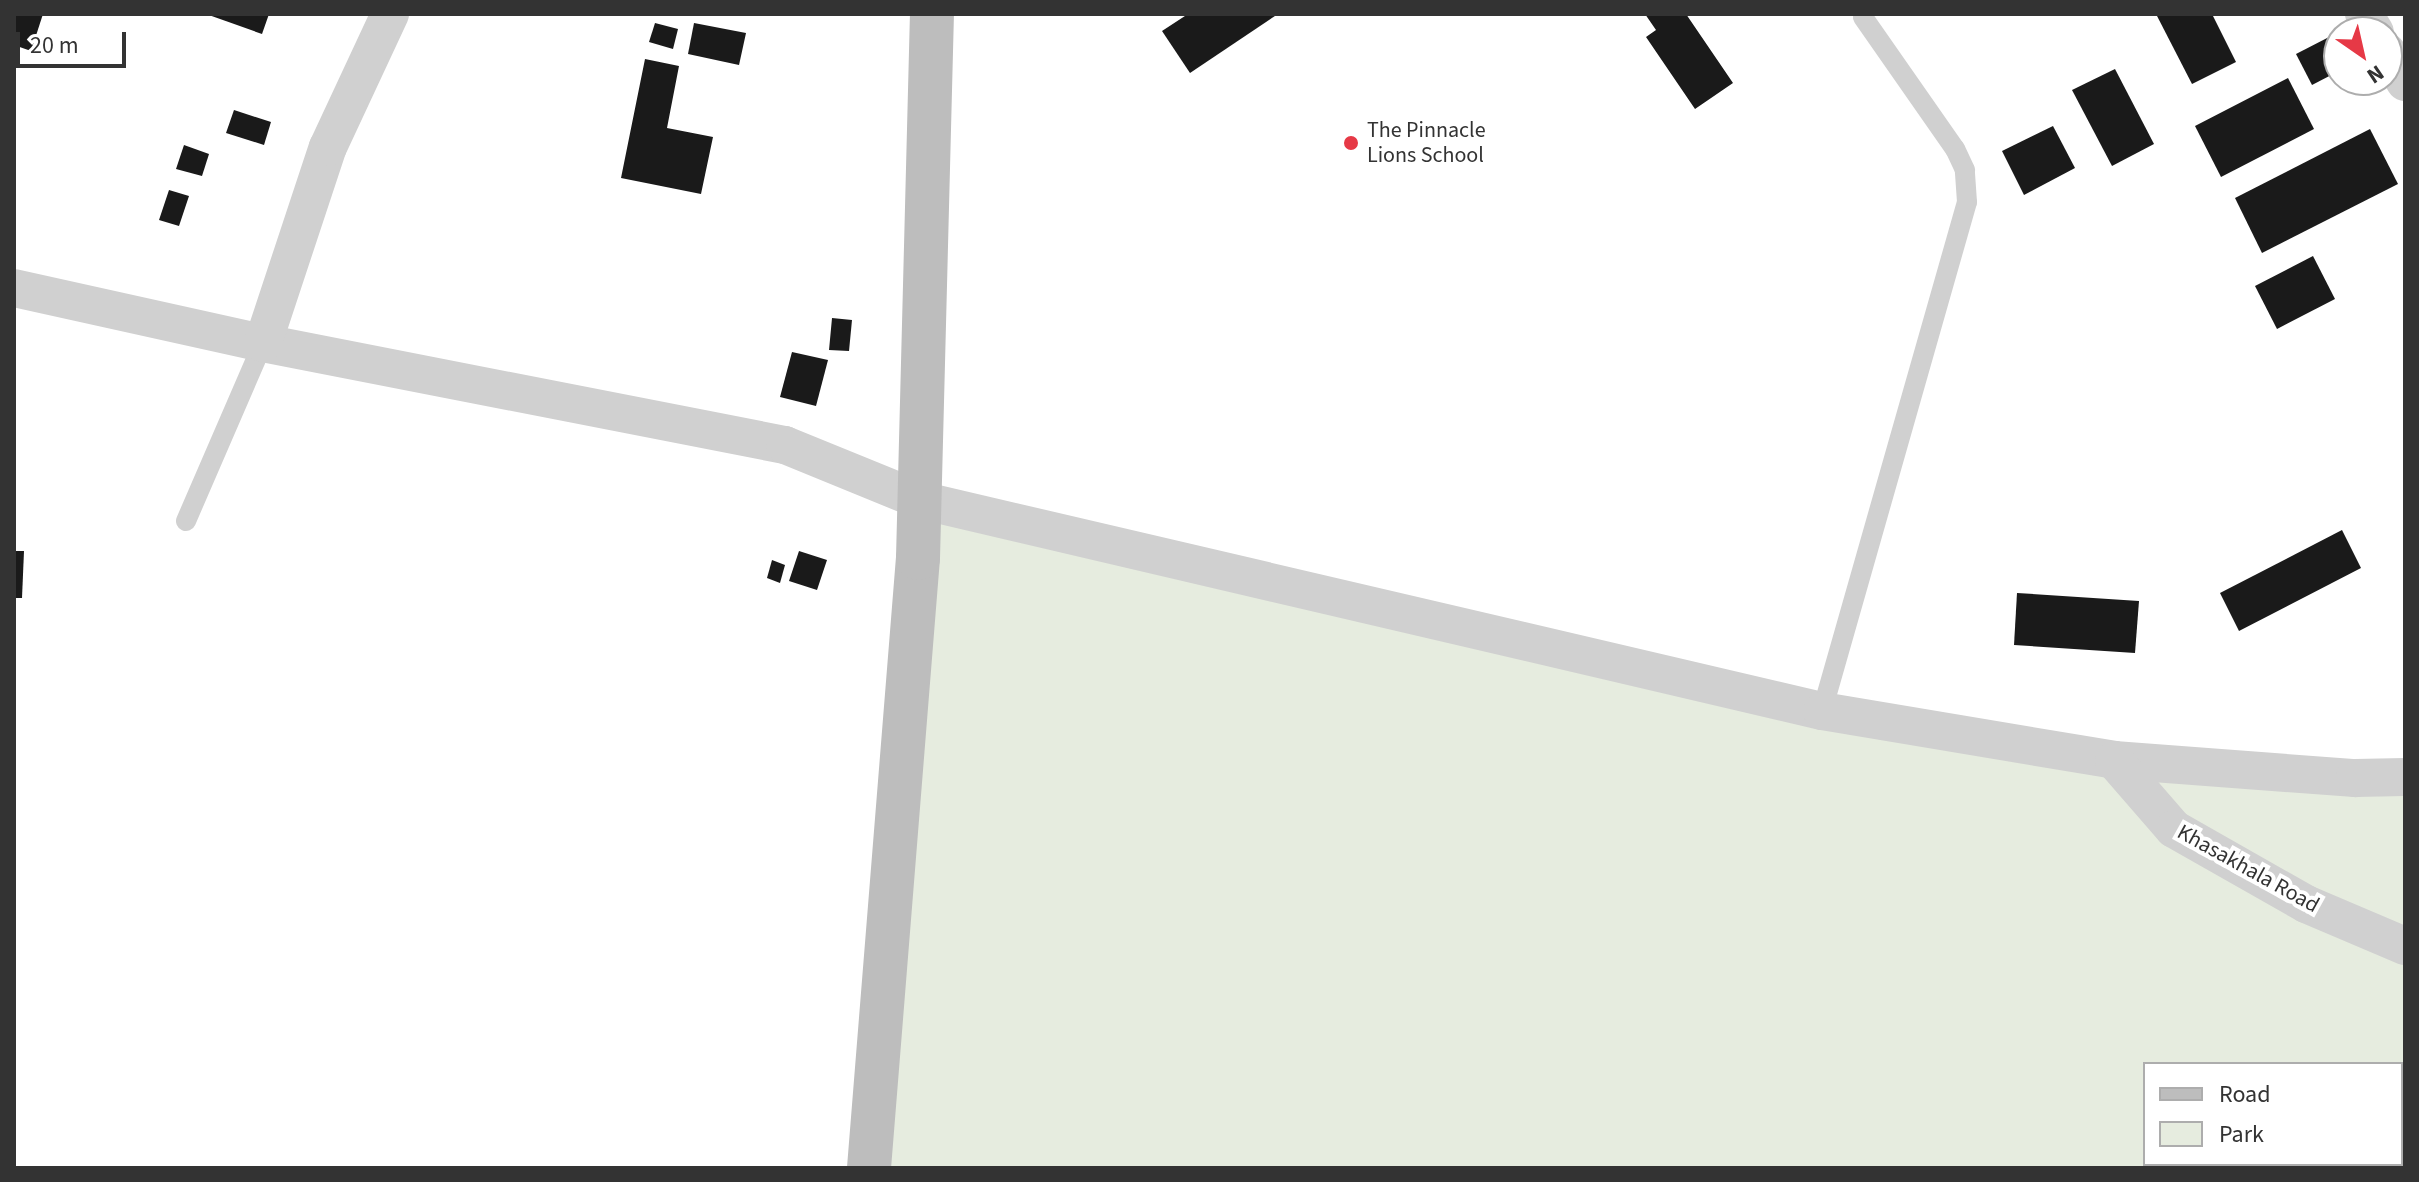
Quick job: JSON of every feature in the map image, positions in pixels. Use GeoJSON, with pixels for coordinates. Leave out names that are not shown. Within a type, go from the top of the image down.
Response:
{"type":"FeatureCollection","features":[{"type":"Feature","properties":{"kind":"main road"},"geometry":{"type":"LineString","coordinates":[[869,1168],[918,558],[932,14]]}},
{"type":"Feature","properties":{"kind":"street"},"geometry":{"type":"LineString","coordinates":[[263,343],[328,147],[390,14]]}},
{"type":"Feature","properties":{"kind":"street"},"geometry":{"type":"LineString","coordinates":[[14,288],[263,343],[785,445],[920,500],[1822,711],[2114,760],[2355,778],[2405,777]]}},
{"type":"Feature","properties":{"kind":"street","name":"Khasakhala Road"},"geometry":{"type":"LineString","coordinates":[[2114,760],[2174,829],[2306,904],[2405,946]]}},
{"type":"Feature","properties":{"kind":"lane"},"geometry":{"type":"LineString","coordinates":[[1822,711],[1967,202],[1965,170],[1955,149],[1863,17]]}},
{"type":"Feature","properties":{"kind":"lane"},"geometry":{"type":"LineString","coordinates":[[186,521],[263,343]]}},
{"type":"Feature","properties":{"kind":"green space"},"geometry":{"type":"Polygon","coordinates":[[[920,502],[1821,719],[2405,780],[2405,1168],[871,1168],[920,502]]]}},
{"type":"Feature","properties":{"kind":"building"},"geometry":{"type":"Polygon","coordinates":[[[14,14],[43,14],[31,51],[14,45],[14,14]]]}},
{"type":"Feature","properties":{"kind":"building"},"geometry":{"type":"Polygon","coordinates":[[[206,14],[269,14],[262,34],[206,14]]]}},
{"type":"Feature","properties":{"kind":"building"},"geometry":{"type":"Polygon","coordinates":[[[1188,14],[1278,14],[1190,73],[1162,31],[1188,14]]]}},
{"type":"Feature","properties":{"kind":"building"},"geometry":{"type":"Polygon","coordinates":[[[1645,14],[1686,14],[1733,83],[1695,109],[1646,37],[1656,30],[1645,14]]]}},
{"type":"Feature","properties":{"kind":"building"},"geometry":{"type":"Polygon","coordinates":[[[2156,14],[2212,14],[2236,62],[2192,84],[2156,14]]]}},
{"type":"Feature","properties":{"kind":"building"},"geometry":{"type":"Polygon","coordinates":[[[655,23],[678,29],[673,49],[649,42],[655,23]]]}},
{"type":"Feature","properties":{"kind":"building"},"geometry":{"type":"Polygon","coordinates":[[[694,23],[746,33],[739,65],[688,54],[694,23]]]}},
{"type":"Feature","properties":{"kind":"building"},"geometry":{"type":"Polygon","coordinates":[[[2323,40],[2323,79],[2312,85],[2296,54],[2323,40]]]}},
{"type":"Feature","properties":{"kind":"building"},"geometry":{"type":"Polygon","coordinates":[[[645,59],[679,66],[667,128],[713,137],[701,194],[621,178],[645,59]]]}},
{"type":"Feature","properties":{"kind":"building"},"geometry":{"type":"Polygon","coordinates":[[[2115,69],[2154,144],[2112,166],[2072,90],[2115,69]]]}},
{"type":"Feature","properties":{"kind":"building"},"geometry":{"type":"Polygon","coordinates":[[[2288,78],[2314,129],[2221,177],[2195,126],[2288,78]]]}},
{"type":"Feature","properties":{"kind":"building"},"geometry":{"type":"Polygon","coordinates":[[[234,110],[271,122],[264,145],[226,133],[234,110]]]}},
{"type":"Feature","properties":{"kind":"building"},"geometry":{"type":"Polygon","coordinates":[[[2053,126],[2075,168],[2024,195],[2002,151],[2053,126]]]}},
{"type":"Feature","properties":{"kind":"building"},"geometry":{"type":"Polygon","coordinates":[[[2370,129],[2398,184],[2262,253],[2235,198],[2370,129]]]}},
{"type":"Feature","properties":{"kind":"building"},"geometry":{"type":"Polygon","coordinates":[[[184,145],[209,154],[202,176],[176,169],[184,145]]]}},
{"type":"Feature","properties":{"kind":"building"},"geometry":{"type":"Polygon","coordinates":[[[169,190],[189,196],[179,226],[159,220],[169,190]]]}},
{"type":"Feature","properties":{"kind":"building"},"geometry":{"type":"Polygon","coordinates":[[[2313,256],[2335,299],[2277,329],[2255,286],[2313,256]]]}},
{"type":"Feature","properties":{"kind":"building"},"geometry":{"type":"Polygon","coordinates":[[[832,318],[852,320],[849,351],[829,350],[832,318]]]}},
{"type":"Feature","properties":{"kind":"building"},"geometry":{"type":"Polygon","coordinates":[[[792,352],[828,360],[816,406],[780,397],[792,352]]]}},
{"type":"Feature","properties":{"kind":"building"},"geometry":{"type":"Polygon","coordinates":[[[2342,530],[2361,568],[2239,631],[2220,593],[2342,530]]]}},
{"type":"Feature","properties":{"kind":"building"},"geometry":{"type":"Polygon","coordinates":[[[14,551],[24,551],[22,598],[14,598],[14,551]]]}},
{"type":"Feature","properties":{"kind":"building"},"geometry":{"type":"Polygon","coordinates":[[[799,551],[827,560],[817,590],[789,581],[799,551]]]}},
{"type":"Feature","properties":{"kind":"building"},"geometry":{"type":"Polygon","coordinates":[[[772,560],[785,565],[780,583],[767,578],[772,560]]]}},
{"type":"Feature","properties":{"kind":"building"},"geometry":{"type":"Polygon","coordinates":[[[2017,593],[2139,601],[2135,653],[2014,645],[2017,593]]]}},
{"type":"Feature","properties":{"kind":"place","name":"The Pinnacle Lions School"},"geometry":{"type":"Point","coordinates":[1351,143]}}]}
